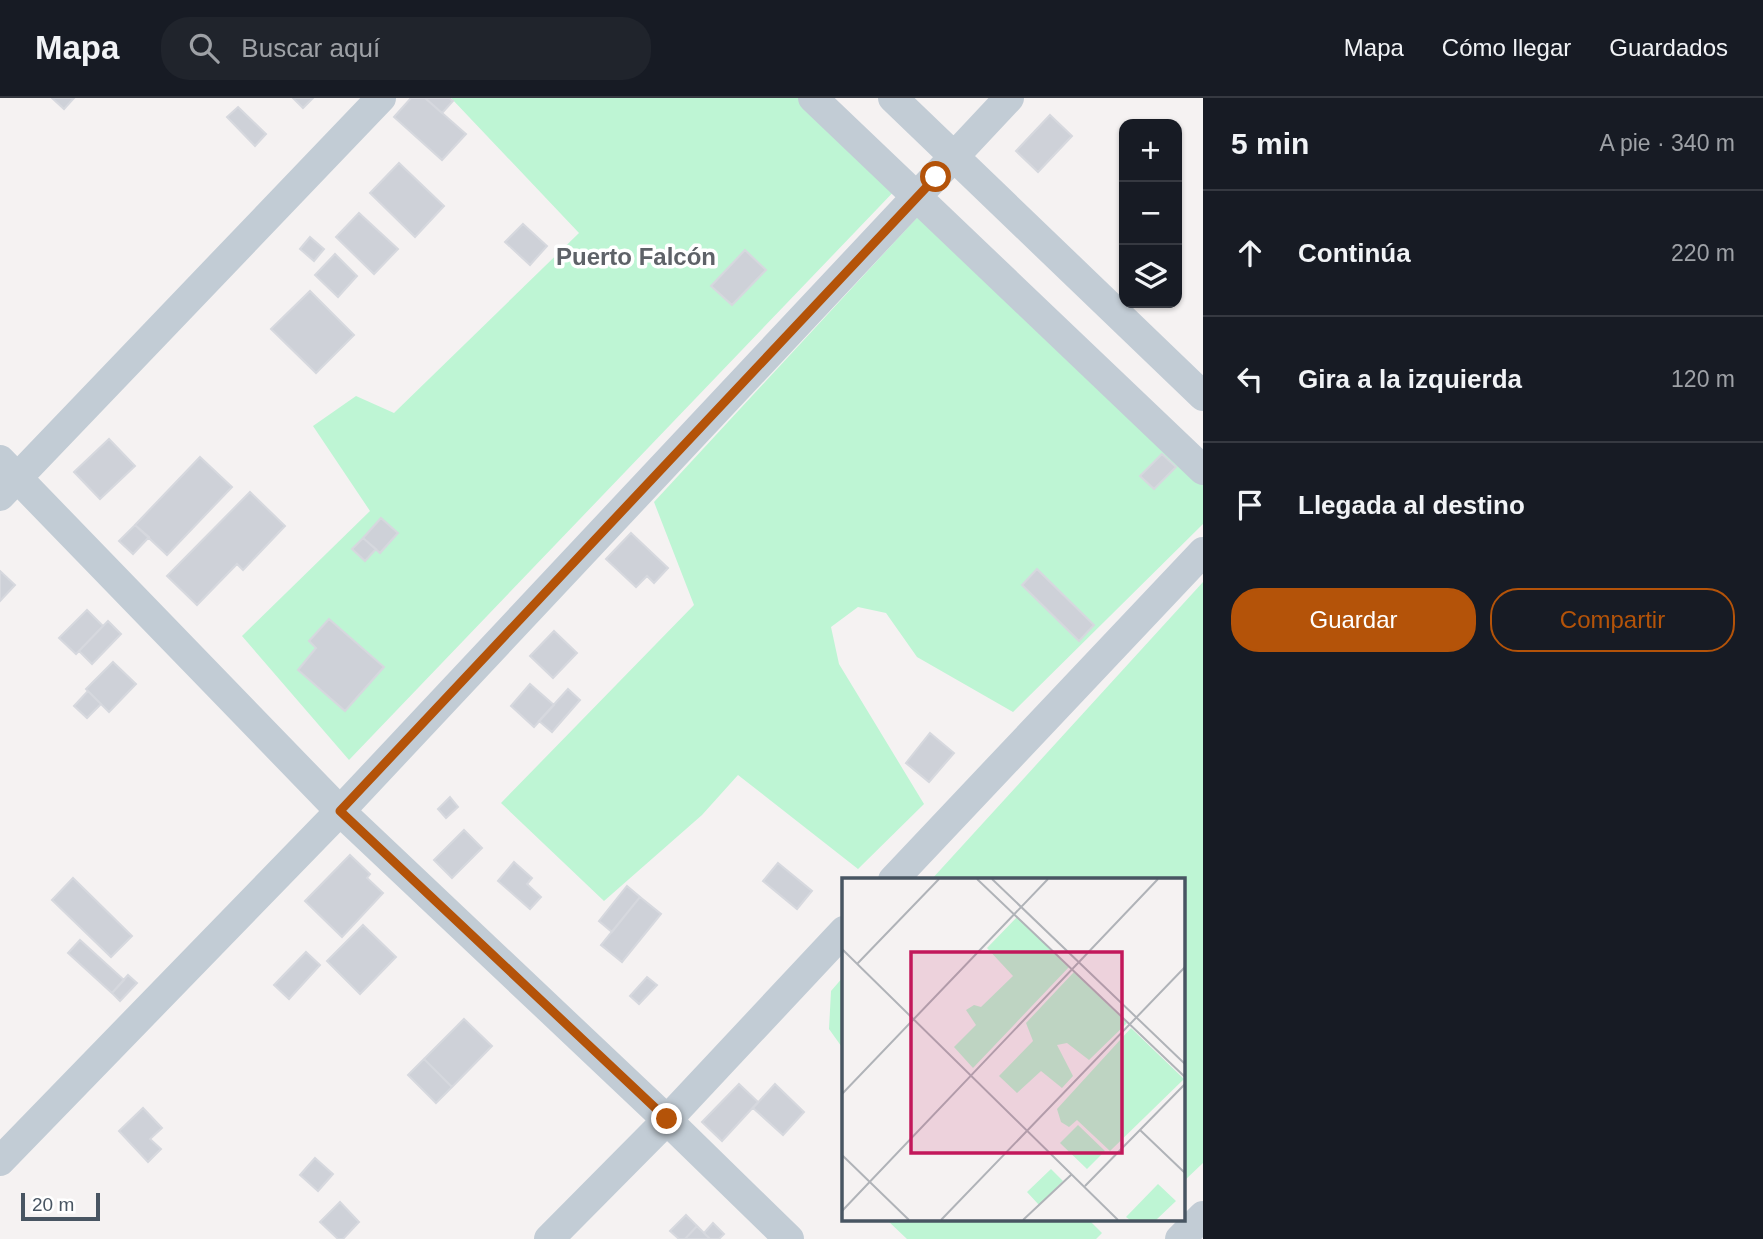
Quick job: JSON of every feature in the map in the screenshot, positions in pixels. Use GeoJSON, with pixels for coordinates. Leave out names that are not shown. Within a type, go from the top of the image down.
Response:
{"type":"FeatureCollection","features":[{"type":"Feature","properties":{"kind":"street"},"geometry":{"type":"LineString","coordinates":[[381,98],[6,478],[340,811],[667,1119],[789,1239]]}},
{"type":"Feature","properties":{"kind":"street"},"geometry":{"type":"LineString","coordinates":[[813,98],[1203,470]]}},
{"type":"Feature","properties":{"kind":"street"},"geometry":{"type":"LineString","coordinates":[[893,98],[1203,396]]}},
{"type":"Feature","properties":{"kind":"street"},"geometry":{"type":"LineString","coordinates":[[0,1161],[340,811],[1009,98]]}},
{"type":"Feature","properties":{"kind":"street"},"geometry":{"type":"LineString","coordinates":[[895,878],[1203,552]]}},
{"type":"Feature","properties":{"kind":"street"},"geometry":{"type":"LineString","coordinates":[[549,1239],[842,934]]}},
{"type":"Feature","properties":{"kind":"street"},"geometry":{"type":"LineString","coordinates":[[1180,1239],[1203,1216]]}},
{"type":"Feature","properties":{"kind":"green space"},"geometry":{"type":"Polygon","coordinates":[[[451,98],[811,98],[901,184],[349,760],[242,636],[370,511],[313,426],[356,396],[394,413],[579,233],[451,98]]]}},
{"type":"Feature","properties":{"kind":"green space"},"geometry":{"type":"Polygon","coordinates":[[[925,209],[1203,475],[1203,524],[1013,712],[917,657],[886,613],[858,607],[831,627],[839,664],[924,804],[858,869],[738,775],[702,815],[604,901],[501,803],[694,605],[654,502],[925,209]]]}},
{"type":"Feature","properties":{"kind":"green space"},"geometry":{"type":"Polygon","coordinates":[[[1203,582],[1203,1163],[1186,1179],[1186,878],[933,878],[1203,582]]]}},
{"type":"Feature","properties":{"kind":"green space"},"geometry":{"type":"Polygon","coordinates":[[[842,978],[842,1047],[829,1029],[831,991],[842,978]]]}},
{"type":"Feature","properties":{"kind":"green space"},"geometry":{"type":"Polygon","coordinates":[[[889,1222],[1091,1222],[1102,1233],[1096,1239],[907,1239],[889,1222]]]}},
{"type":"Feature","properties":{"kind":"building"},"geometry":{"type":"Polygon","coordinates":[[[52,98],[74,98],[64,109],[52,98]]]}},
{"type":"Feature","properties":{"kind":"building"},"geometry":{"type":"Polygon","coordinates":[[[293,98],[313,98],[303,108],[293,98]]]}},
{"type":"Feature","properties":{"kind":"building"},"geometry":{"type":"Polygon","coordinates":[[[411,98],[425,98],[466,134],[442,160],[394,117],[411,98]]]}},
{"type":"Feature","properties":{"kind":"building"},"geometry":{"type":"Polygon","coordinates":[[[425,98],[449,98],[453,101],[442,113],[425,98]]]}},
{"type":"Feature","properties":{"kind":"building"},"geometry":{"type":"Polygon","coordinates":[[[238,107],[266,134],[255,146],[227,117],[238,107]]]}},
{"type":"Feature","properties":{"kind":"building"},"geometry":{"type":"Polygon","coordinates":[[[1050,115],[1072,136],[1038,172],[1016,151],[1050,115]]]}},
{"type":"Feature","properties":{"kind":"building"},"geometry":{"type":"Polygon","coordinates":[[[399,163],[444,206],[415,237],[370,193],[399,163]]]}},
{"type":"Feature","properties":{"kind":"building"},"geometry":{"type":"Polygon","coordinates":[[[359,213],[398,249],[374,274],[336,237],[359,213]]]}},
{"type":"Feature","properties":{"kind":"building"},"geometry":{"type":"Polygon","coordinates":[[[523,224],[547,246],[530,265],[505,242],[523,224]]]}},
{"type":"Feature","properties":{"kind":"building"},"geometry":{"type":"Polygon","coordinates":[[[310,237],[324,249],[314,261],[300,249],[310,237]]]}},
{"type":"Feature","properties":{"kind":"building"},"geometry":{"type":"Polygon","coordinates":[[[745,250],[766,270],[732,305],[711,286],[745,250]]]}},
{"type":"Feature","properties":{"kind":"building"},"geometry":{"type":"Polygon","coordinates":[[[335,254],[357,276],[338,297],[315,275],[335,254]]]}},
{"type":"Feature","properties":{"kind":"building"},"geometry":{"type":"Polygon","coordinates":[[[310,291],[354,335],[316,373],[271,329],[310,291]]]}},
{"type":"Feature","properties":{"kind":"building"},"geometry":{"type":"Polygon","coordinates":[[[109,439],[135,466],[100,499],[74,472],[109,439]]]}},
{"type":"Feature","properties":{"kind":"building"},"geometry":{"type":"Polygon","coordinates":[[[1162,454],[1176,467],[1154,489],[1140,476],[1162,454]]]}},
{"type":"Feature","properties":{"kind":"building"},"geometry":{"type":"Polygon","coordinates":[[[200,457],[232,487],[167,555],[135,525],[200,457]]]}},
{"type":"Feature","properties":{"kind":"building"},"geometry":{"type":"Polygon","coordinates":[[[250,492],[285,526],[243,570],[237,564],[197,605],[167,576],[250,492]]]}},
{"type":"Feature","properties":{"kind":"building"},"geometry":{"type":"Polygon","coordinates":[[[381,518],[398,533],[380,553],[363,538],[381,518]]]}},
{"type":"Feature","properties":{"kind":"building"},"geometry":{"type":"Polygon","coordinates":[[[135,525],[149,537],[133,554],[119,541],[135,525]]]}},
{"type":"Feature","properties":{"kind":"building"},"geometry":{"type":"Polygon","coordinates":[[[631,533],[668,568],[654,583],[647,576],[636,587],[606,559],[631,533]]]}},
{"type":"Feature","properties":{"kind":"building"},"geometry":{"type":"Polygon","coordinates":[[[363,538],[376,549],[365,561],[352,549],[363,538]]]}},
{"type":"Feature","properties":{"kind":"building"},"geometry":{"type":"Polygon","coordinates":[[[1037,569],[1094,625],[1079,641],[1022,585],[1037,569]]]}},
{"type":"Feature","properties":{"kind":"building"},"geometry":{"type":"Polygon","coordinates":[[[0,571],[15,585],[0,601],[0,571]]]}},
{"type":"Feature","properties":{"kind":"building"},"geometry":{"type":"Polygon","coordinates":[[[87,610],[103,626],[76,654],[59,638],[87,610]]]}},
{"type":"Feature","properties":{"kind":"building"},"geometry":{"type":"Polygon","coordinates":[[[329,619],[384,667],[345,711],[298,670],[316,648],[309,641],[329,619]]]}},
{"type":"Feature","properties":{"kind":"building"},"geometry":{"type":"Polygon","coordinates":[[[108,621],[121,634],[92,664],[79,651],[108,621]]]}},
{"type":"Feature","properties":{"kind":"building"},"geometry":{"type":"Polygon","coordinates":[[[554,631],[577,653],[553,678],[530,656],[554,631]]]}},
{"type":"Feature","properties":{"kind":"building"},"geometry":{"type":"Polygon","coordinates":[[[113,662],[136,684],[109,712],[86,689],[113,662]]]}},
{"type":"Feature","properties":{"kind":"building"},"geometry":{"type":"Polygon","coordinates":[[[530,684],[554,705],[534,727],[511,706],[530,684]]]}},
{"type":"Feature","properties":{"kind":"building"},"geometry":{"type":"Polygon","coordinates":[[[568,689],[580,700],[552,732],[539,721],[568,689]]]}},
{"type":"Feature","properties":{"kind":"building"},"geometry":{"type":"Polygon","coordinates":[[[88,691],[101,704],[87,718],[74,706],[88,691]]]}},
{"type":"Feature","properties":{"kind":"building"},"geometry":{"type":"Polygon","coordinates":[[[930,733],[954,753],[929,782],[906,763],[930,733]]]}},
{"type":"Feature","properties":{"kind":"building"},"geometry":{"type":"Polygon","coordinates":[[[450,797],[458,807],[446,818],[438,809],[450,797]]]}},
{"type":"Feature","properties":{"kind":"building"},"geometry":{"type":"Polygon","coordinates":[[[464,830],[482,848],[452,878],[434,860],[464,830]]]}},
{"type":"Feature","properties":{"kind":"building"},"geometry":{"type":"Polygon","coordinates":[[[350,855],[370,874],[367,878],[383,893],[342,937],[305,901],[350,855]]]}},
{"type":"Feature","properties":{"kind":"building"},"geometry":{"type":"Polygon","coordinates":[[[514,862],[532,878],[527,884],[541,897],[530,909],[498,881],[514,862]]]}},
{"type":"Feature","properties":{"kind":"building"},"geometry":{"type":"Polygon","coordinates":[[[778,863],[812,891],[797,909],[763,881],[778,863]]]}},
{"type":"Feature","properties":{"kind":"building"},"geometry":{"type":"Polygon","coordinates":[[[73,878],[132,936],[111,957],[52,900],[73,878]]]}},
{"type":"Feature","properties":{"kind":"building"},"geometry":{"type":"Polygon","coordinates":[[[627,886],[640,897],[612,932],[599,921],[627,886]]]}},
{"type":"Feature","properties":{"kind":"building"},"geometry":{"type":"Polygon","coordinates":[[[640,897],[661,914],[622,962],[601,945],[640,897]]]}},
{"type":"Feature","properties":{"kind":"building"},"geometry":{"type":"Polygon","coordinates":[[[363,925],[396,957],[360,994],[327,961],[363,925]]]}},
{"type":"Feature","properties":{"kind":"building"},"geometry":{"type":"Polygon","coordinates":[[[80,940],[124,980],[112,993],[68,953],[80,940]]]}},
{"type":"Feature","properties":{"kind":"building"},"geometry":{"type":"Polygon","coordinates":[[[306,952],[320,965],[289,999],[274,985],[306,952]]]}},
{"type":"Feature","properties":{"kind":"building"},"geometry":{"type":"Polygon","coordinates":[[[128,975],[137,983],[120,1001],[112,993],[128,975]]]}},
{"type":"Feature","properties":{"kind":"building"},"geometry":{"type":"Polygon","coordinates":[[[647,977],[657,985],[639,1004],[630,996],[647,977]]]}},
{"type":"Feature","properties":{"kind":"building"},"geometry":{"type":"Polygon","coordinates":[[[464,1019],[492,1046],[452,1087],[424,1059],[464,1019]]]}},
{"type":"Feature","properties":{"kind":"building"},"geometry":{"type":"Polygon","coordinates":[[[424,1059],[452,1087],[436,1103],[408,1075],[424,1059]]]}},
{"type":"Feature","properties":{"kind":"building"},"geometry":{"type":"Polygon","coordinates":[[[739,1084],[758,1102],[722,1141],[702,1122],[739,1084]]]}},
{"type":"Feature","properties":{"kind":"building"},"geometry":{"type":"Polygon","coordinates":[[[775,1084],[804,1112],[783,1135],[753,1108],[775,1084]]]}},
{"type":"Feature","properties":{"kind":"building"},"geometry":{"type":"Polygon","coordinates":[[[143,1108],[162,1128],[150,1139],[161,1149],[148,1162],[119,1131],[143,1108]]]}},
{"type":"Feature","properties":{"kind":"building"},"geometry":{"type":"Polygon","coordinates":[[[315,1158],[333,1174],[318,1191],[300,1175],[315,1158]]]}},
{"type":"Feature","properties":{"kind":"building"},"geometry":{"type":"Polygon","coordinates":[[[340,1202],[359,1222],[343,1239],[338,1239],[320,1222],[340,1202]]]}},
{"type":"Feature","properties":{"kind":"building"},"geometry":{"type":"Polygon","coordinates":[[[686,1215],[697,1226],[685,1239],[679,1239],[670,1231],[686,1215]]]}},
{"type":"Feature","properties":{"kind":"building"},"geometry":{"type":"Polygon","coordinates":[[[713,1223],[724,1234],[719,1239],[710,1239],[704,1233],[713,1223]]]}},
{"type":"Feature","properties":{"kind":"building"},"geometry":{"type":"Polygon","coordinates":[[[697,1226],[710,1239],[685,1239],[697,1226]]]}},
{"type":"Feature","properties":{"kind":"district","name":"Puerto Falcón"},"geometry":{"type":"Point","coordinates":[636,256]}},
{"type":"Feature","properties":{"kind":"route"},"geometry":{"type":"LineString","coordinates":[[667,1119],[340,811],[936,177]]}}]}
